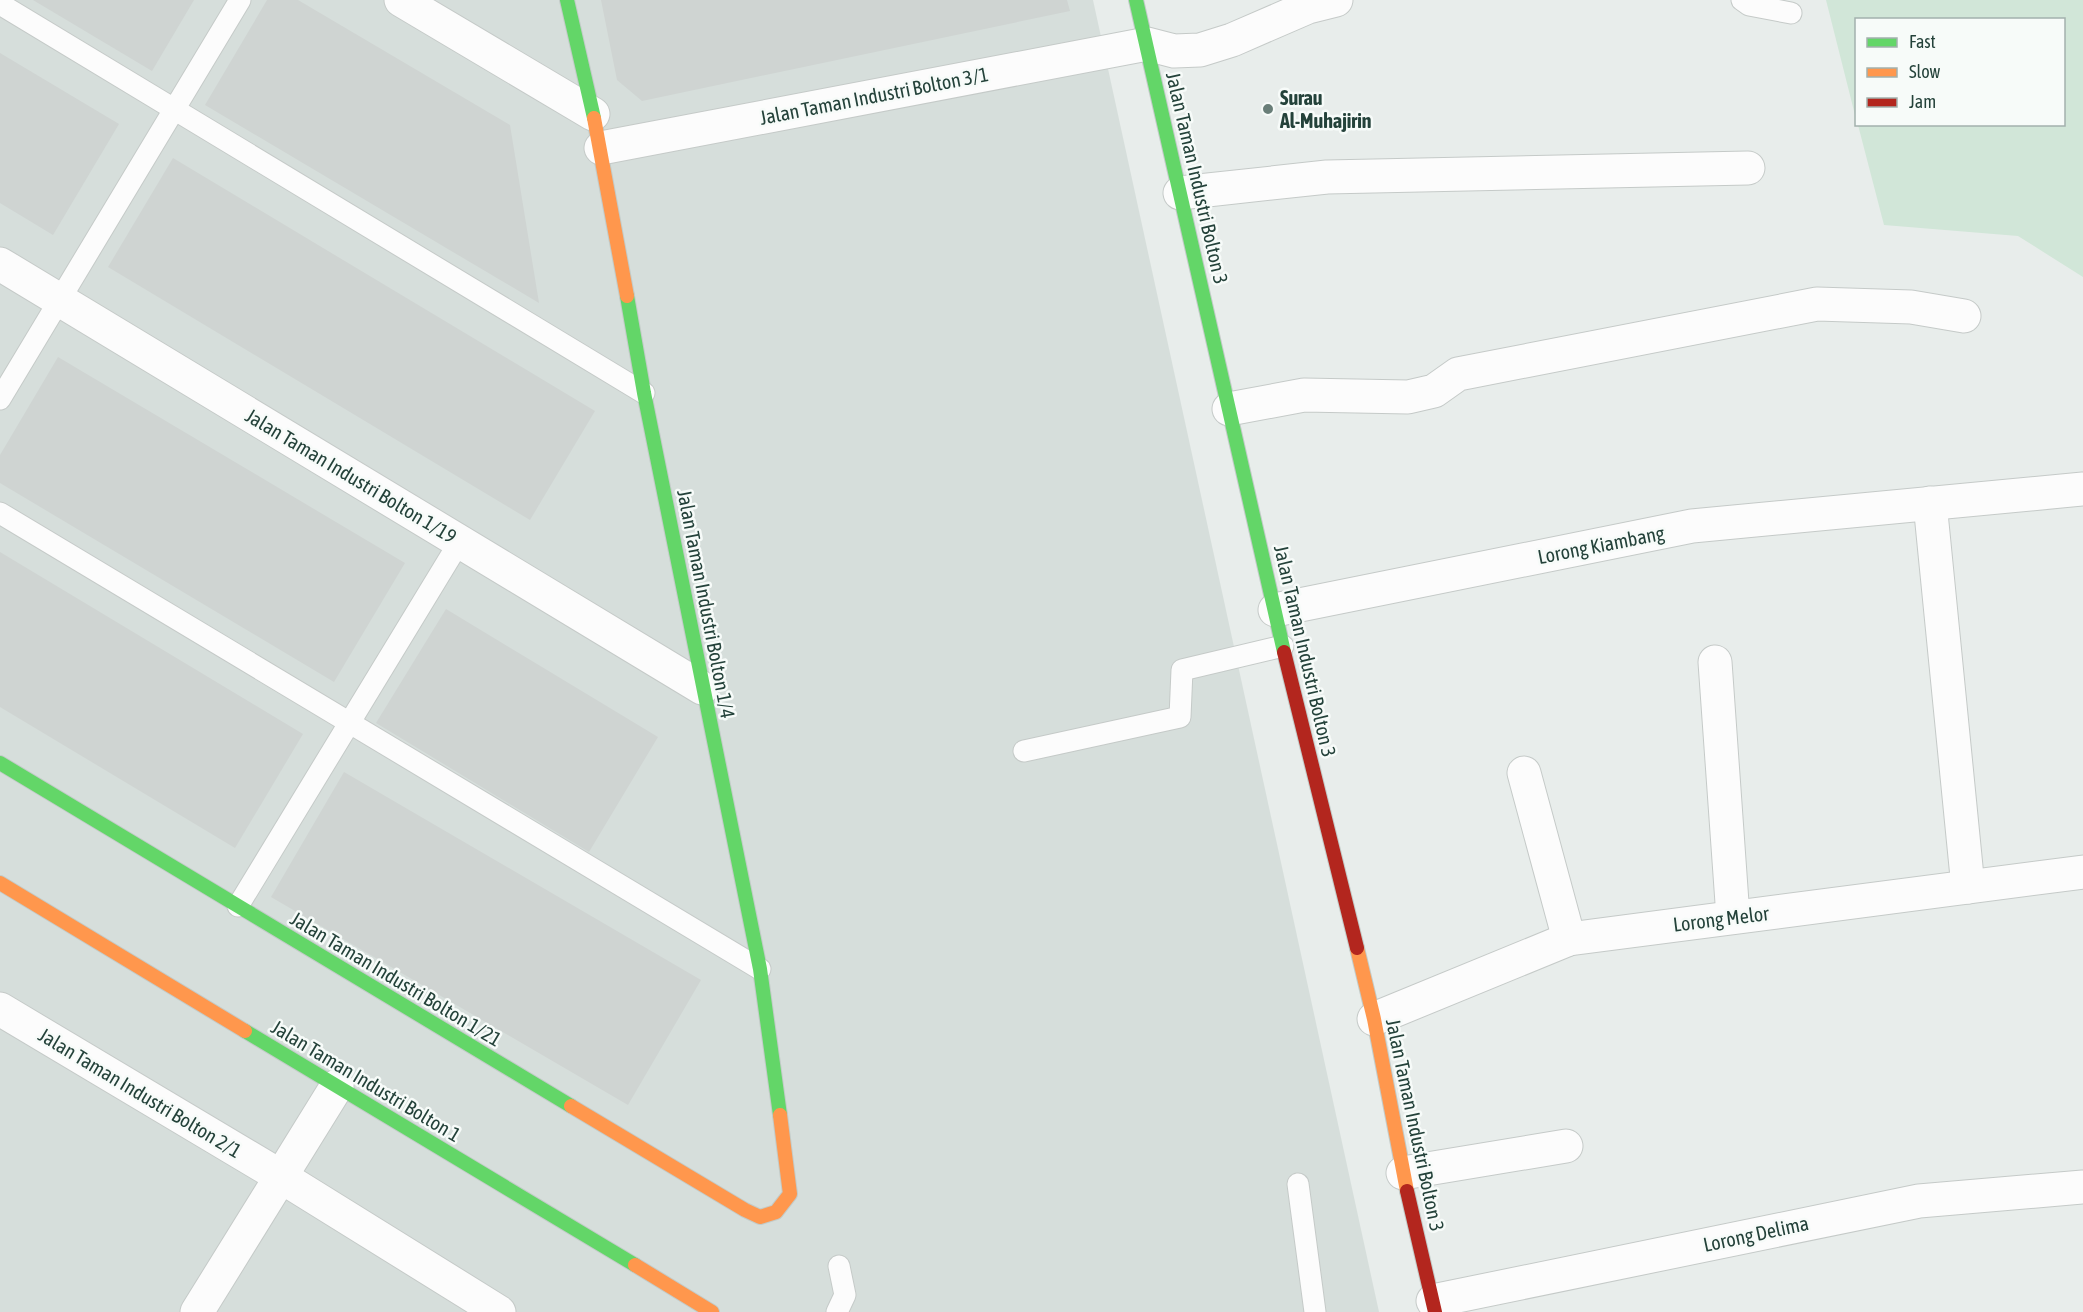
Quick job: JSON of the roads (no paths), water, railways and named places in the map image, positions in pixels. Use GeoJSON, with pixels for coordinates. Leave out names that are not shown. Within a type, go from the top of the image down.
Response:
{"type":"FeatureCollection","features":[{"type":"Feature","properties":{"kind":"street"},"geometry":{"type":"LineString","coordinates":[[401,0],[593,114]]}},
{"type":"Feature","properties":{"kind":"street","name":"Jalan Taman Industri Bolton 1/4"},"geometry":{"type":"LineString","coordinates":[[567,0],[601,148],[644,393],[760,969],[790,1194],[776,1212]]}},
{"type":"Feature","properties":{"kind":"street","name":"Jalan Taman Industri Bolton 3"},"geometry":{"type":"LineString","coordinates":[[1136,0],[1283,646],[1374,1019],[1403,1173],[1434,1306]]}},
{"type":"Feature","properties":{"kind":"street"},"geometry":{"type":"LineString","coordinates":[[1147,44],[1174,51],[1200,50],[1232,40],[1308,7],[1336,0]]}},
{"type":"Feature","properties":{"kind":"street","name":"Jalan Taman Industri Bolton 3/1"},"geometry":{"type":"LineString","coordinates":[[601,148],[1147,44]]}},
{"type":"Feature","properties":{"kind":"street"},"geometry":{"type":"LineString","coordinates":[[1180,193],[1327,177],[1748,168]]}},
{"type":"Feature","properties":{"kind":"street","name":"Jalan Taman Industri Bolton 1/19"},"geometry":{"type":"LineString","coordinates":[[0,264],[702,688]]}},
{"type":"Feature","properties":{"kind":"street"},"geometry":{"type":"LineString","coordinates":[[1229,410],[1304,395],[1408,397],[1434,391],[1458,374],[1817,303],[1911,307],[1964,316]]}},
{"type":"Feature","properties":{"kind":"street","name":"Lorong Kiambang"},"geometry":{"type":"LineString","coordinates":[[1275,610],[1692,526],[2083,489]]}},
{"type":"Feature","properties":{"kind":"street"},"geometry":{"type":"LineString","coordinates":[[1930,502],[1968,887]]}},
{"type":"Feature","properties":{"kind":"street"},"geometry":{"type":"LineString","coordinates":[[1715,662],[1733,917]]}},
{"type":"Feature","properties":{"kind":"street","name":"Jalan Taman Industri Bolton 1/21"},"geometry":{"type":"LineString","coordinates":[[0,763],[745,1210],[760,1217],[776,1212]]}},
{"type":"Feature","properties":{"kind":"street"},"geometry":{"type":"LineString","coordinates":[[1524,773],[1569,939]]}},
{"type":"Feature","properties":{"kind":"street","name":"Lorong Melor"},"geometry":{"type":"LineString","coordinates":[[1374,1019],[1569,939],[2083,872]]}},
{"type":"Feature","properties":{"kind":"street","name":"Jalan Taman Industri Bolton 1"},"geometry":{"type":"LineString","coordinates":[[0,883],[711,1312]]}},
{"type":"Feature","properties":{"kind":"street","name":"Jalan Taman Industri Bolton 2/1"},"geometry":{"type":"LineString","coordinates":[[0,1009],[280,1176],[500,1312]]}},
{"type":"Feature","properties":{"kind":"street"},"geometry":{"type":"LineString","coordinates":[[197,1312],[337,1086]]}},
{"type":"Feature","properties":{"kind":"street"},"geometry":{"type":"LineString","coordinates":[[1403,1173],[1566,1146]]}},
{"type":"Feature","properties":{"kind":"street","name":"Lorong Delima"},"geometry":{"type":"LineString","coordinates":[[1434,1306],[1919,1201],[2083,1187]]}},
{"type":"Feature","properties":{"kind":"lane"},"geometry":{"type":"LineString","coordinates":[[0,399],[240,0]]}},
{"type":"Feature","properties":{"kind":"lane"},"geometry":{"type":"LineString","coordinates":[[1742,0],[1749,5],[1791,13]]}},
{"type":"Feature","properties":{"kind":"lane"},"geometry":{"type":"LineString","coordinates":[[0,4],[644,393]]}},
{"type":"Feature","properties":{"kind":"lane"},"geometry":{"type":"LineString","coordinates":[[0,513],[760,969]]}},
{"type":"Feature","properties":{"kind":"lane"},"geometry":{"type":"LineString","coordinates":[[238,906],[460,541]]}},
{"type":"Feature","properties":{"kind":"lane"},"geometry":{"type":"LineString","coordinates":[[1024,751],[1180,717],[1182,670],[1283,646]]}},
{"type":"Feature","properties":{"kind":"lane"},"geometry":{"type":"LineString","coordinates":[[1298,1184],[1315,1312]]}},
{"type":"Feature","properties":{"kind":"lane"},"geometry":{"type":"LineString","coordinates":[[837,1312],[845,1295],[839,1266]]}},
{"type":"Feature","properties":{"kind":"place","name":"Surau Al-Muhajirin"},"geometry":{"type":"Point","coordinates":[1268,109]}}]}
